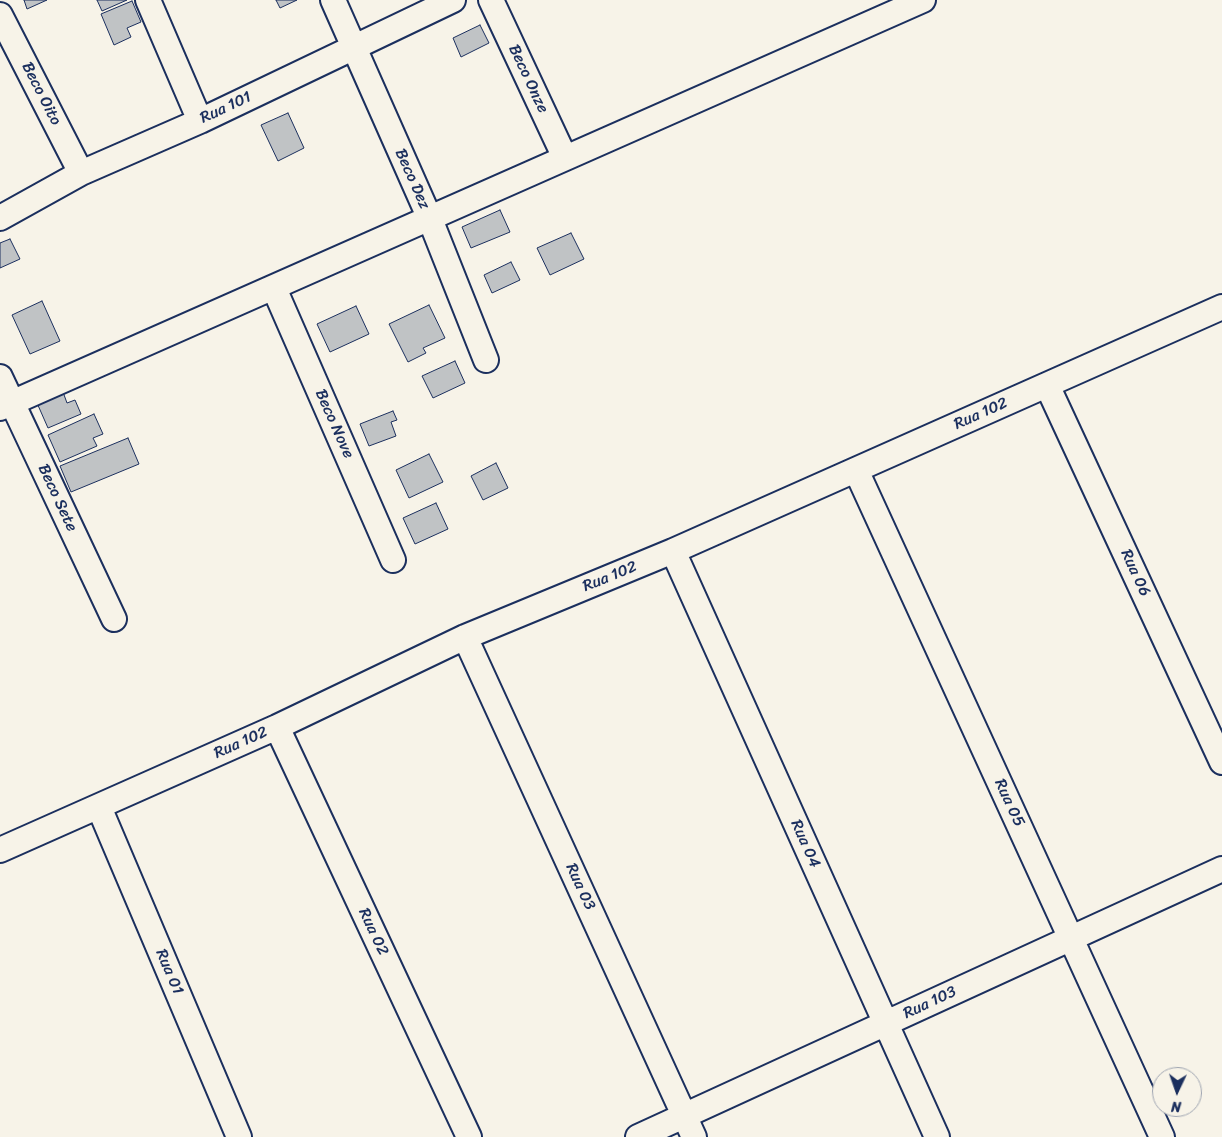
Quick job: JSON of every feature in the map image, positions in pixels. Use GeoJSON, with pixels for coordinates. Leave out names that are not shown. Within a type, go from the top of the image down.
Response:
{"type":"FeatureCollection","features":[{"type":"Feature","properties":{"kind":"street"},"geometry":{"type":"LineString","coordinates":[[148,0],[200,121]]}},
{"type":"Feature","properties":{"kind":"street","name":"Beco Dez"},"geometry":{"type":"LineString","coordinates":[[333,0],[430,219],[486,360]]}},
{"type":"Feature","properties":{"kind":"street","name":"Rua 101"},"geometry":{"type":"LineString","coordinates":[[0,218],[81,173],[200,121],[453,0]]}},
{"type":"Feature","properties":{"kind":"street","name":"Beco Onze"},"geometry":{"type":"LineString","coordinates":[[491,0],[565,158]]}},
{"type":"Feature","properties":{"kind":"street"},"geometry":{"type":"LineString","coordinates":[[6,405],[923,0]]}},
{"type":"Feature","properties":{"kind":"street","name":"Beco Oito"},"geometry":{"type":"LineString","coordinates":[[0,15],[81,173]]}},
{"type":"Feature","properties":{"kind":"street","name":"Beco Nove"},"geometry":{"type":"LineString","coordinates":[[274,288],[393,560]]}},
{"type":"Feature","properties":{"kind":"street","name":"Rua 102"},"geometry":{"type":"LineString","coordinates":[[0,850],[277,727],[465,637],[673,551],[1222,307]]}},
{"type":"Feature","properties":{"kind":"street","name":"Beco Sete"},"geometry":{"type":"LineString","coordinates":[[0,377],[6,405],[114,619]]}},
{"type":"Feature","properties":{"kind":"street","name":"Rua 06"},"geometry":{"type":"LineString","coordinates":[[1047,385],[1222,762]]}},
{"type":"Feature","properties":{"kind":"street","name":"Rua 05"},"geometry":{"type":"LineString","coordinates":[[856,470],[1162,1137]]}},
{"type":"Feature","properties":{"kind":"street","name":"Rua 04"},"geometry":{"type":"LineString","coordinates":[[673,551],[937,1137]]}},
{"type":"Feature","properties":{"kind":"street","name":"Rua 03"},"geometry":{"type":"LineString","coordinates":[[465,637],[690,1127]]}},
{"type":"Feature","properties":{"kind":"street","name":"Rua 02"},"geometry":{"type":"LineString","coordinates":[[277,727],[469,1137]]}},
{"type":"Feature","properties":{"kind":"street","name":"Rua 01"},"geometry":{"type":"LineString","coordinates":[[98,807],[239,1137]]}},
{"type":"Feature","properties":{"kind":"street","name":"Rua 103"},"geometry":{"type":"LineString","coordinates":[[638,1137],[690,1127],[886,1023],[1222,869]]}},
{"type":"Feature","properties":{"kind":"building"},"geometry":{"type":"Polygon","coordinates":[[[24,0],[47,0],[27,9],[24,0]]]}},
{"type":"Feature","properties":{"kind":"building"},"geometry":{"type":"Polygon","coordinates":[[[97,0],[127,0],[102,11],[97,0]]]}},
{"type":"Feature","properties":{"kind":"building"},"geometry":{"type":"Polygon","coordinates":[[[276,0],[297,0],[280,8],[276,0]]]}},
{"type":"Feature","properties":{"kind":"building"},"geometry":{"type":"Polygon","coordinates":[[[132,1],[141,22],[127,28],[131,37],[114,45],[101,14],[132,1]]]}},
{"type":"Feature","properties":{"kind":"building"},"geometry":{"type":"Polygon","coordinates":[[[480,25],[489,43],[461,57],[453,38],[480,25]]]}},
{"type":"Feature","properties":{"kind":"building"},"geometry":{"type":"Polygon","coordinates":[[[288,113],[304,148],[278,161],[261,125],[288,113]]]}},
{"type":"Feature","properties":{"kind":"building"},"geometry":{"type":"Polygon","coordinates":[[[500,210],[510,232],[471,248],[462,227],[500,210]]]}},
{"type":"Feature","properties":{"kind":"building"},"geometry":{"type":"Polygon","coordinates":[[[571,233],[584,259],[550,275],[537,248],[571,233]]]}},
{"type":"Feature","properties":{"kind":"building"},"geometry":{"type":"Polygon","coordinates":[[[10,239],[20,259],[0,268],[0,243],[10,239]]]}},
{"type":"Feature","properties":{"kind":"building"},"geometry":{"type":"Polygon","coordinates":[[[511,262],[520,280],[492,293],[484,275],[511,262]]]}},
{"type":"Feature","properties":{"kind":"building"},"geometry":{"type":"Polygon","coordinates":[[[42,301],[60,341],[30,354],[12,315],[42,301]]]}},
{"type":"Feature","properties":{"kind":"building"},"geometry":{"type":"Polygon","coordinates":[[[429,305],[445,338],[423,348],[426,353],[408,362],[389,324],[429,305]]]}},
{"type":"Feature","properties":{"kind":"building"},"geometry":{"type":"Polygon","coordinates":[[[356,306],[369,334],[330,352],[317,324],[356,306]]]}},
{"type":"Feature","properties":{"kind":"building"},"geometry":{"type":"Polygon","coordinates":[[[455,361],[465,383],[433,398],[422,376],[455,361]]]}},
{"type":"Feature","properties":{"kind":"building"},"geometry":{"type":"Polygon","coordinates":[[[63,392],[67,403],[75,400],[81,414],[48,428],[37,403],[63,392]]]}},
{"type":"Feature","properties":{"kind":"building"},"geometry":{"type":"Polygon","coordinates":[[[393,411],[397,420],[391,422],[396,436],[369,446],[360,424],[393,411]]]}},
{"type":"Feature","properties":{"kind":"building"},"geometry":{"type":"Polygon","coordinates":[[[94,414],[103,434],[93,438],[97,446],[60,462],[48,435],[94,414]]]}},
{"type":"Feature","properties":{"kind":"building"},"geometry":{"type":"Polygon","coordinates":[[[128,438],[139,464],[71,492],[60,466],[128,438]]]}},
{"type":"Feature","properties":{"kind":"building"},"geometry":{"type":"Polygon","coordinates":[[[429,454],[443,482],[409,498],[396,470],[429,454]]]}},
{"type":"Feature","properties":{"kind":"building"},"geometry":{"type":"Polygon","coordinates":[[[496,463],[508,488],[483,500],[471,476],[496,463]]]}},
{"type":"Feature","properties":{"kind":"building"},"geometry":{"type":"Polygon","coordinates":[[[436,503],[448,529],[415,544],[403,518],[436,503]]]}}]}
